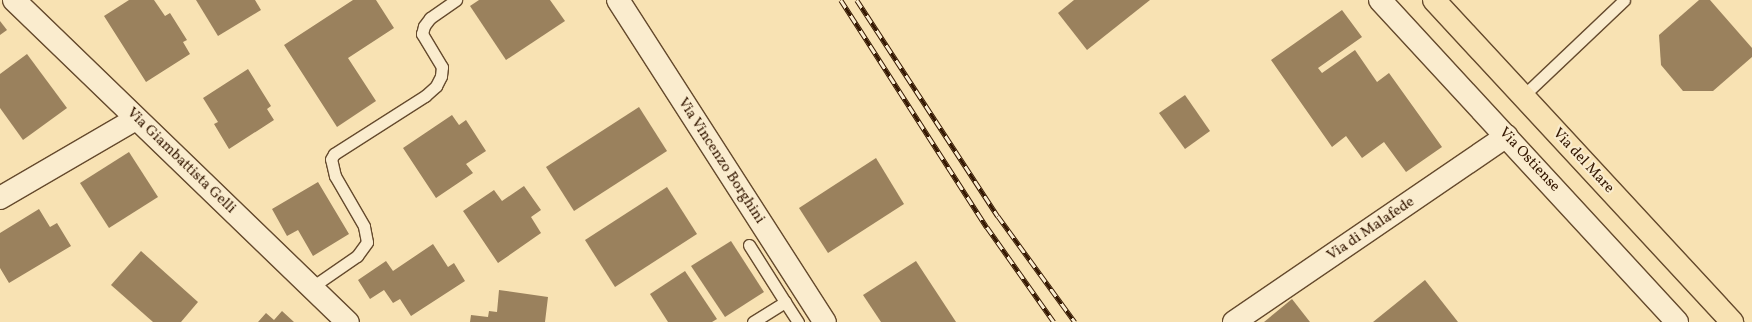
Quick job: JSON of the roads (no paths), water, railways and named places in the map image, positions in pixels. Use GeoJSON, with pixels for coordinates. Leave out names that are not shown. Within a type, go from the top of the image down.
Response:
{"type":"FeatureCollection","features":[{"type":"Feature","properties":{"kind":"main road","name":"Via del Mare"},"geometry":{"type":"LineString","coordinates":[[1434,0],[1732,322]]}},
{"type":"Feature","properties":{"kind":"street","name":"Via Giambattista Gelli"},"geometry":{"type":"LineString","coordinates":[[14,0],[348,322]]}},
{"type":"Feature","properties":{"kind":"street","name":"Via Vincenzo Borghini"},"geometry":{"type":"LineString","coordinates":[[618,0],[825,322]]}},
{"type":"Feature","properties":{"kind":"street","name":"Via Ostiense"},"geometry":{"type":"LineString","coordinates":[[1380,0],[1677,322]]}},
{"type":"Feature","properties":{"kind":"street"},"geometry":{"type":"LineString","coordinates":[[0,198],[136,119]]}},
{"type":"Feature","properties":{"kind":"street","name":"Via di Malafede"},"geometry":{"type":"LineString","coordinates":[[1234,322],[1507,136]]}},
{"type":"Feature","properties":{"kind":"lane"},"geometry":{"type":"LineString","coordinates":[[312,287],[357,256],[368,242],[364,226],[335,176],[331,160],[334,154],[425,96],[436,86],[441,76],[442,67],[422,34],[424,26],[430,18],[456,0]]}},
{"type":"Feature","properties":{"kind":"lane"},"geometry":{"type":"LineString","coordinates":[[1523,96],[1624,0]]}},
{"type":"Feature","properties":{"kind":"lane"},"geometry":{"type":"LineString","coordinates":[[749,245],[798,322]]}},
{"type":"Feature","properties":{"kind":"lane"},"geometry":{"type":"LineString","coordinates":[[753,322],[785,302]]}},
{"type":"Feature","properties":{"kind":"railway"},"geometry":{"type":"LineString","coordinates":[[841,0],[987,227],[1054,322]]}},
{"type":"Feature","properties":{"kind":"railway"},"geometry":{"type":"LineString","coordinates":[[857,0],[998,216],[1075,322]]}}]}
